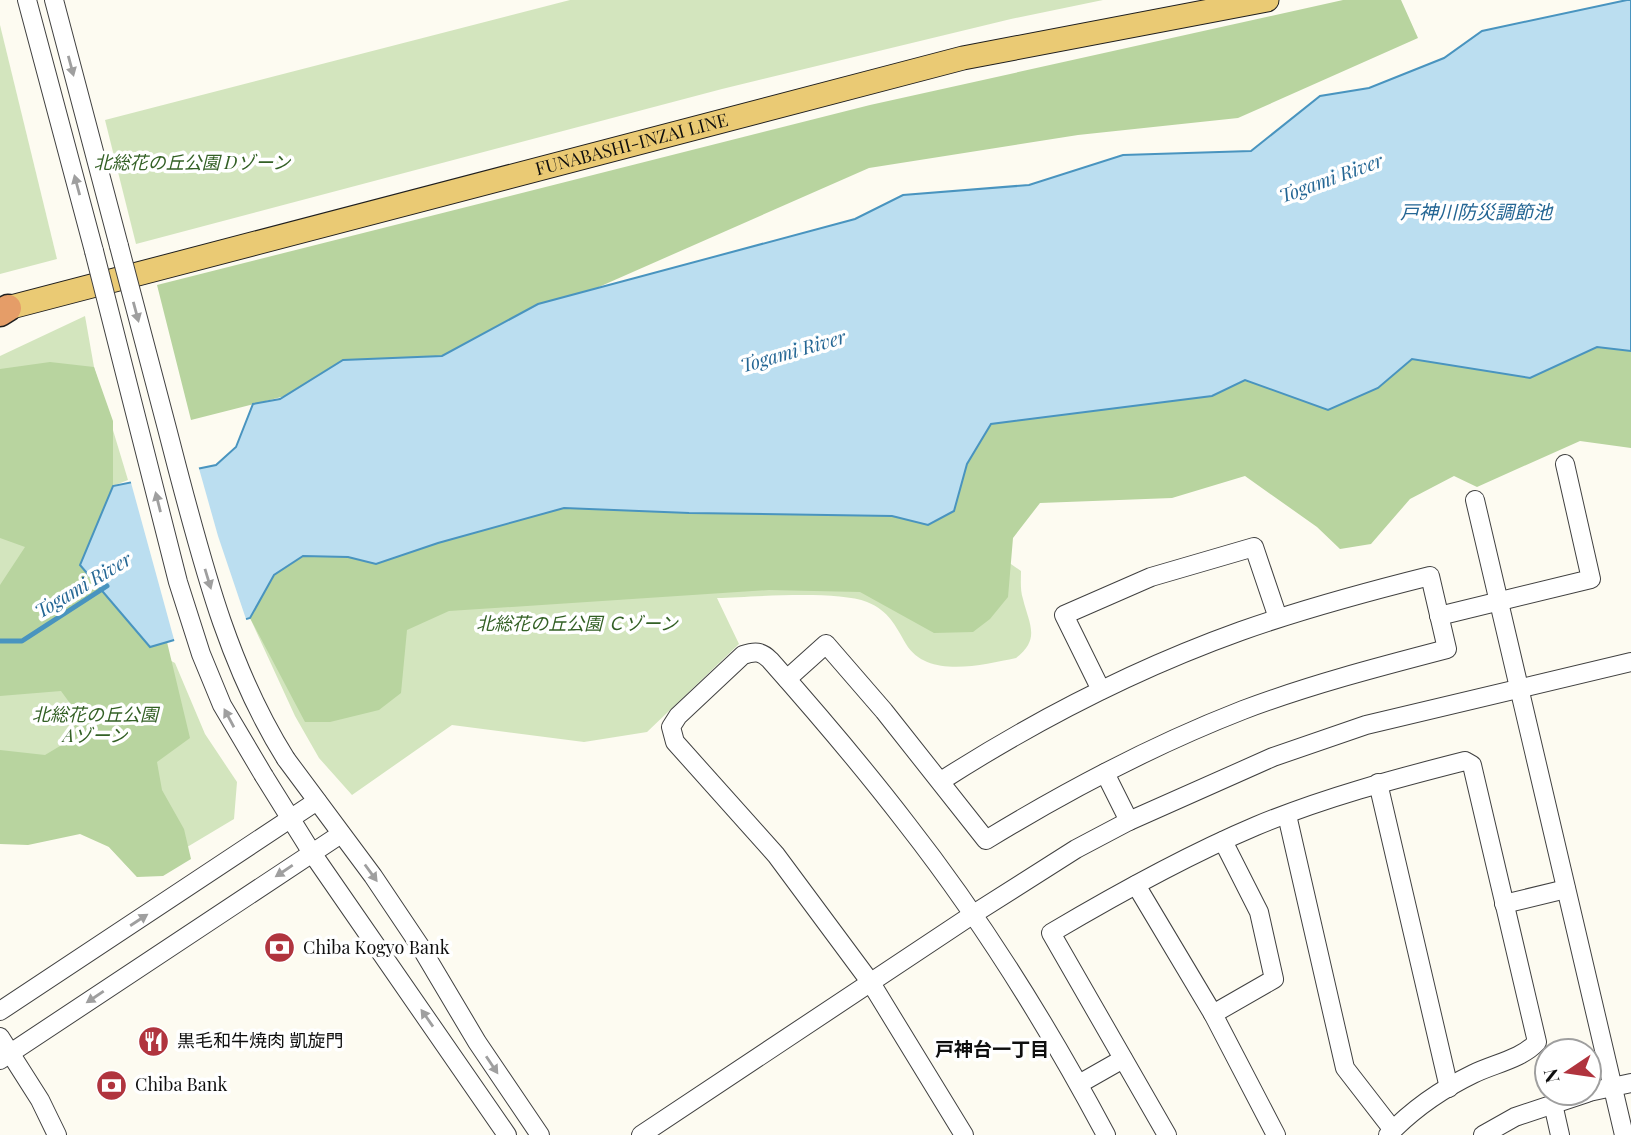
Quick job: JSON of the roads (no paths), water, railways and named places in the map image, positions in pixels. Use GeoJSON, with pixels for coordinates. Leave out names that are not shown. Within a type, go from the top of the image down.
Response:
{"type":"FeatureCollection","features":[{"type":"Feature","properties":{"kind":"main road","name":"FUNABASHI-INZAI LINE"},"geometry":{"type":"LineString","coordinates":[[2,310],[963,58],[1267,0]]}},
{"type":"Feature","properties":{"kind":"street"},"geometry":{"type":"LineString","coordinates":[[27,0],[182,594],[201,654],[222,705],[290,820],[507,1135]]}},
{"type":"Feature","properties":{"kind":"street"},"geometry":{"type":"LineString","coordinates":[[54,0],[206,574],[247,690],[286,759],[420,946],[477,1042],[540,1135]]}},
{"type":"Feature","properties":{"kind":"street"},"geometry":{"type":"LineString","coordinates":[[1439,616],[1591,579],[1565,464]]}},
{"type":"Feature","properties":{"kind":"street"},"geometry":{"type":"LineString","coordinates":[[1475,500],[1624,1135]]}},
{"type":"Feature","properties":{"kind":"street"},"geometry":{"type":"LineString","coordinates":[[1101,690],[1064,615],[1140,581],[1254,547],[1278,618]]}},
{"type":"Feature","properties":{"kind":"street"},"geometry":{"type":"LineString","coordinates":[[787,679],[826,644],[941,781],[986,841],[1037,809],[1105,773],[1243,710],[1334,679],[1447,649],[1430,576],[1278,618],[1214,641],[1101,690],[1009,739],[941,781]]}},
{"type":"Feature","properties":{"kind":"street"},"geometry":{"type":"LineString","coordinates":[[964,1135],[871,983],[776,855],[676,742],[671,727],[678,716],[743,655],[762,653],[820,716],[908,824],[1044,1025],[1106,1135]]}},
{"type":"Feature","properties":{"kind":"street"},"geometry":{"type":"LineString","coordinates":[[641,1135],[972,915],[1076,849],[1129,821],[1233,773],[1366,725],[1631,662]]}},
{"type":"Feature","properties":{"kind":"street"},"geometry":{"type":"LineString","coordinates":[[1167,1135],[1051,933],[1136,885],[1223,841],[1287,815],[1378,783],[1465,761],[1472,765],[1537,1042],[1530,1050],[1479,1071],[1449,1088],[1423,1105],[1390,1133],[1345,1068],[1287,815]]}},
{"type":"Feature","properties":{"kind":"street"},"geometry":{"type":"LineString","coordinates":[[1105,773],[1129,821]]}},
{"type":"Feature","properties":{"kind":"street"},"geometry":{"type":"LineString","coordinates":[[1378,783],[1449,1088]]}},
{"type":"Feature","properties":{"kind":"street"},"geometry":{"type":"LineString","coordinates":[[0,1012],[317,802]]}},
{"type":"Feature","properties":{"kind":"street"},"geometry":{"type":"LineString","coordinates":[[5,1057],[341,834]]}},
{"type":"Feature","properties":{"kind":"street"},"geometry":{"type":"LineString","coordinates":[[1213,1014],[1274,979],[1259,912],[1223,841]]}},
{"type":"Feature","properties":{"kind":"street"},"geometry":{"type":"LineString","coordinates":[[1136,885],[1213,1014],[1276,1135]]}},
{"type":"Feature","properties":{"kind":"street"},"geometry":{"type":"LineString","coordinates":[[1504,904],[1566,889]]}},
{"type":"Feature","properties":{"kind":"street"},"geometry":{"type":"LineString","coordinates":[[0,1037],[5,1057],[40,1100],[57,1135]]}},
{"type":"Feature","properties":{"kind":"street"},"geometry":{"type":"LineString","coordinates":[[1079,1084],[1123,1059]]}},
{"type":"Feature","properties":{"kind":"street"},"geometry":{"type":"LineString","coordinates":[[1603,1089],[1631,1083]]}},
{"type":"Feature","properties":{"kind":"street"},"geometry":{"type":"LineString","coordinates":[[1483,1135],[1515,1117],[1544,1107]]}},
{"type":"Feature","properties":{"kind":"street"},"geometry":{"type":"LineString","coordinates":[[1554,1107],[1560,1135]]}},
{"type":"Feature","properties":{"kind":"water","name":"戸神川防災調節池"},"geometry":{"type":"Polygon","coordinates":[[[1631,0],[1631,351],[1597,347],[1530,378],[1412,359],[1378,388],[1328,410],[1245,380],[1212,396],[991,424],[967,464],[954,511],[928,525],[892,516],[564,508],[438,543],[376,564],[348,557],[303,556],[274,575],[250,618],[150,647],[80,565],[113,486],[216,465],[236,447],[253,404],[280,399],[343,360],[442,356],[538,304],[855,219],[903,195],[1029,185],[1123,155],[1251,151],[1320,96],[1369,88],[1444,58],[1482,31],[1631,0]]]}},
{"type":"Feature","properties":{"kind":"waterway","name":"Togami River"},"geometry":{"type":"LineString","coordinates":[[0,641],[22,641],[107,586]]}},
{"type":"Feature","properties":{"kind":"place","name":"Chiba Kogyo Bank"},"geometry":{"type":"Point","coordinates":[280,948]}},
{"type":"Feature","properties":{"kind":"place","name":"黒毛和牛焼肉 凱旋門"},"geometry":{"type":"Point","coordinates":[154,1041]}},
{"type":"Feature","properties":{"kind":"place","name":"Chiba Bank"},"geometry":{"type":"Point","coordinates":[112,1085]}},
{"type":"Feature","properties":{"kind":"district","name":"戸神台一丁目"},"geometry":{"type":"Point","coordinates":[992,1049]}},
{"type":"Feature","properties":{"kind":"park label","name":"北総花の丘公園 Dゾーン"},"geometry":{"type":"Point","coordinates":[192,163]}},
{"type":"Feature","properties":{"kind":"park label","name":"北総花の丘公園 Ｃゾーン"},"geometry":{"type":"Point","coordinates":[577,624]}},
{"type":"Feature","properties":{"kind":"park label","name":"北総花の丘公園 Aゾーン"},"geometry":{"type":"Point","coordinates":[95,725]}}]}
